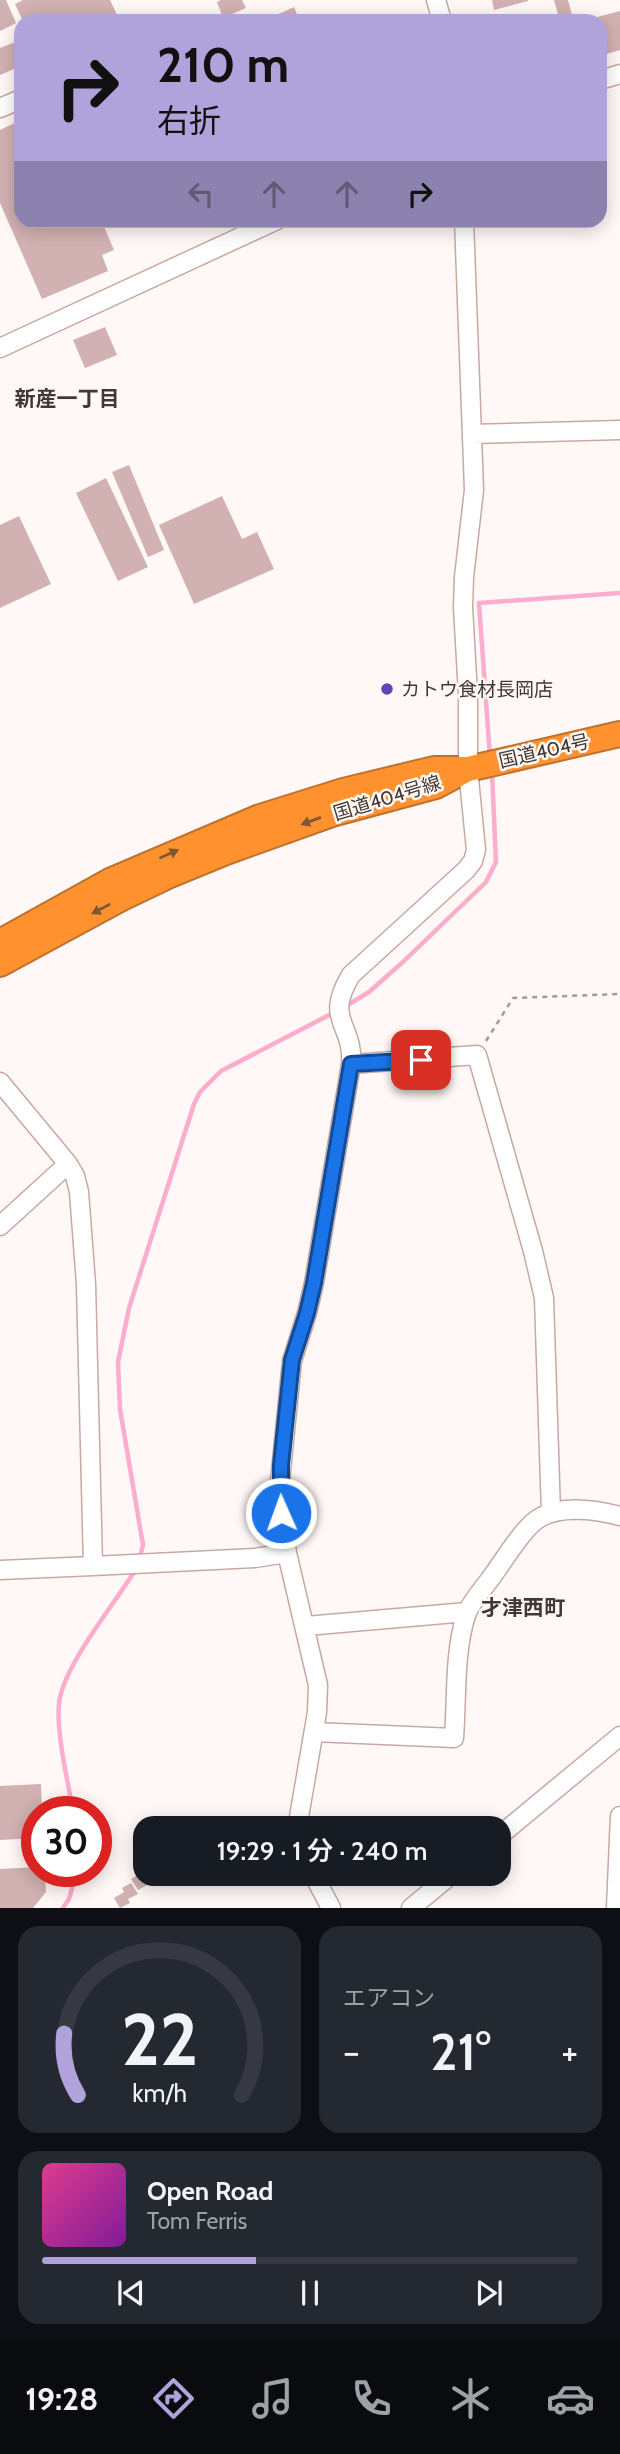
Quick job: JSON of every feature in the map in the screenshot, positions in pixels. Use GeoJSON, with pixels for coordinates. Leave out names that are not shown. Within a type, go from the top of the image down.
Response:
{"type":"FeatureCollection","features":[{"type":"Feature","properties":{"kind":"highway","name":"国道404号"},"geometry":{"type":"LineString","coordinates":[[468,769],[620,734]]}},
{"type":"Feature","properties":{"kind":"highway","name":"国道404号線"},"geometry":{"type":"LineString","coordinates":[[0,942],[110,881],[260,817],[343,791],[434,769],[468,769]]}},
{"type":"Feature","properties":{"kind":"highway","name":"国道404号線"},"geometry":{"type":"LineString","coordinates":[[0,964],[120,899],[193,865],[332,814],[436,786],[468,769]]}},
{"type":"Feature","properties":{"kind":"street"},"geometry":{"type":"LineString","coordinates":[[0,348],[247,228]]}},
{"type":"Feature","properties":{"kind":"street"},"geometry":{"type":"LineString","coordinates":[[299,1816],[314,1732],[318,1685],[287,1553],[279,1492],[292,1360],[314,1283],[351,1064],[352,1051],[339,1017],[342,989],[352,975],[473,861],[476,837],[468,769],[468,695],[463,607],[473,509],[464,228]]}},
{"type":"Feature","properties":{"kind":"street"},"geometry":{"type":"LineString","coordinates":[[472,434],[620,430]]}},
{"type":"Feature","properties":{"kind":"street"},"geometry":{"type":"LineString","coordinates":[[351,1064],[477,1055],[544,1298],[551,1513]]}},
{"type":"Feature","properties":{"kind":"street"},"geometry":{"type":"LineString","coordinates":[[0,1082],[68,1164],[75,1176],[79,1192],[86,1284],[93,1566]]}},
{"type":"Feature","properties":{"kind":"street"},"geometry":{"type":"LineString","coordinates":[[0,1226],[68,1164]]}},
{"type":"Feature","properties":{"kind":"street"},"geometry":{"type":"LineString","coordinates":[[314,1732],[454,1738],[460,1645],[467,1612],[526,1531],[539,1518],[551,1513],[605,1512],[620,1516]]}},
{"type":"Feature","properties":{"kind":"street"},"geometry":{"type":"LineString","coordinates":[[0,1570],[256,1558],[287,1553]]}},
{"type":"Feature","properties":{"kind":"street"},"geometry":{"type":"LineString","coordinates":[[306,1626],[467,1612]]}},
{"type":"Feature","properties":{"kind":"street"},"geometry":{"type":"LineString","coordinates":[[511,1826],[620,1736]]}},
{"type":"Feature","properties":{"kind":"street"},"geometry":{"type":"LineString","coordinates":[[616,1908],[620,1816]]}},
{"type":"Feature","properties":{"kind":"street"},"geometry":{"type":"LineString","coordinates":[[319,1886],[331,1908]]}},
{"type":"Feature","properties":{"kind":"street"},"geometry":{"type":"LineString","coordinates":[[411,1908],[438,1886]]}},
{"type":"Feature","properties":{"kind":"path"},"geometry":{"type":"LineString","coordinates":[[477,1055],[513,998],[620,994]]}},
{"type":"Feature","properties":{"kind":"building"},"geometry":{"type":"Polygon","coordinates":[[[0,0],[6,0],[14,24],[0,31],[0,0]]]}},
{"type":"Feature","properties":{"kind":"building"},"geometry":{"type":"Polygon","coordinates":[[[23,0],[110,0],[117,14],[20,14],[15,4],[23,0]]]}},
{"type":"Feature","properties":{"kind":"building"},"geometry":{"type":"Polygon","coordinates":[[[242,0],[246,8],[232,14],[222,14],[217,2],[242,0]]]}},
{"type":"Feature","properties":{"kind":"building"},"geometry":{"type":"Polygon","coordinates":[[[492,0],[528,0],[528,1],[494,10],[492,0]]]}},
{"type":"Feature","properties":{"kind":"building"},"geometry":{"type":"Polygon","coordinates":[[[554,0],[568,0],[572,14],[558,14],[554,0]]]}},
{"type":"Feature","properties":{"kind":"building"},"geometry":{"type":"Polygon","coordinates":[[[294,7],[297,14],[278,14],[294,7]]]}},
{"type":"Feature","properties":{"kind":"building"},"geometry":{"type":"Polygon","coordinates":[[[620,11],[620,50],[607,54],[607,14],[620,11]]]}},
{"type":"Feature","properties":{"kind":"building"},"geometry":{"type":"Polygon","coordinates":[[[14,43],[14,69],[0,75],[0,48],[14,43]]]}},
{"type":"Feature","properties":{"kind":"building"},"geometry":{"type":"Polygon","coordinates":[[[14,123],[14,228],[104,228],[114,250],[102,255],[108,271],[42,299],[0,203],[0,130],[14,123]]]}},
{"type":"Feature","properties":{"kind":"building"},"geometry":{"type":"Polygon","coordinates":[[[105,327],[117,355],[85,368],[73,340],[105,327]]]}},
{"type":"Feature","properties":{"kind":"building"},"geometry":{"type":"Polygon","coordinates":[[[129,465],[164,550],[148,557],[112,472],[129,465]]]}},
{"type":"Feature","properties":{"kind":"building"},"geometry":{"type":"Polygon","coordinates":[[[106,478],[148,567],[118,581],[76,493],[106,478]]]}},
{"type":"Feature","properties":{"kind":"building"},"geometry":{"type":"Polygon","coordinates":[[[222,496],[242,539],[257,532],[274,569],[194,604],[159,525],[222,496]]]}},
{"type":"Feature","properties":{"kind":"building"},"geometry":{"type":"Polygon","coordinates":[[[19,516],[51,584],[0,608],[0,525],[19,516]]]}},
{"type":"Feature","properties":{"kind":"building"},"geometry":{"type":"Polygon","coordinates":[[[41,1784],[41,1796],[21,1796],[21,1839],[0,1840],[0,1786],[41,1784]]]}},
{"type":"Feature","properties":{"kind":"building"},"geometry":{"type":"Polygon","coordinates":[[[21,1868],[21,1887],[46,1887],[46,1892],[33,1908],[0,1908],[0,1869],[21,1868]]]}},
{"type":"Feature","properties":{"kind":"building"},"geometry":{"type":"Polygon","coordinates":[[[131,1883],[138,1894],[128,1899],[130,1903],[120,1908],[114,1898],[124,1892],[122,1888],[131,1883]]]}},
{"type":"Feature","properties":{"kind":"waterway"},"geometry":{"type":"LineString","coordinates":[[490,757],[479,603],[620,593]]}},
{"type":"Feature","properties":{"kind":"waterway"},"geometry":{"type":"LineString","coordinates":[[346,1006],[369,992],[486,882],[496,862],[492,773]]}},
{"type":"Feature","properties":{"kind":"waterway"},"geometry":{"type":"LineString","coordinates":[[139,1561],[143,1545],[120,1409],[118,1362],[129,1308],[194,1104],[200,1092],[221,1071],[335,1012]]}},
{"type":"Feature","properties":{"kind":"waterway"},"geometry":{"type":"LineString","coordinates":[[70,1796],[59,1728],[62,1689],[79,1654],[136,1569]]}},
{"type":"Feature","properties":{"kind":"waterway"},"geometry":{"type":"LineString","coordinates":[[63,1908],[72,1887]]}},
{"type":"Feature","properties":{"kind":"place","name":"カトウ食材長岡店"},"geometry":{"type":"Point","coordinates":[387,689]}},
{"type":"Feature","properties":{"kind":"district","name":"新産一丁目"},"geometry":{"type":"Point","coordinates":[67,398]}},
{"type":"Feature","properties":{"kind":"district","name":"才津西町"},"geometry":{"type":"Point","coordinates":[523,1607]}},
{"type":"Feature","properties":{"kind":"route"},"geometry":{"type":"LineString","coordinates":[[281,1513],[279,1492],[292,1360],[314,1283],[351,1064],[421,1060]]}}]}
